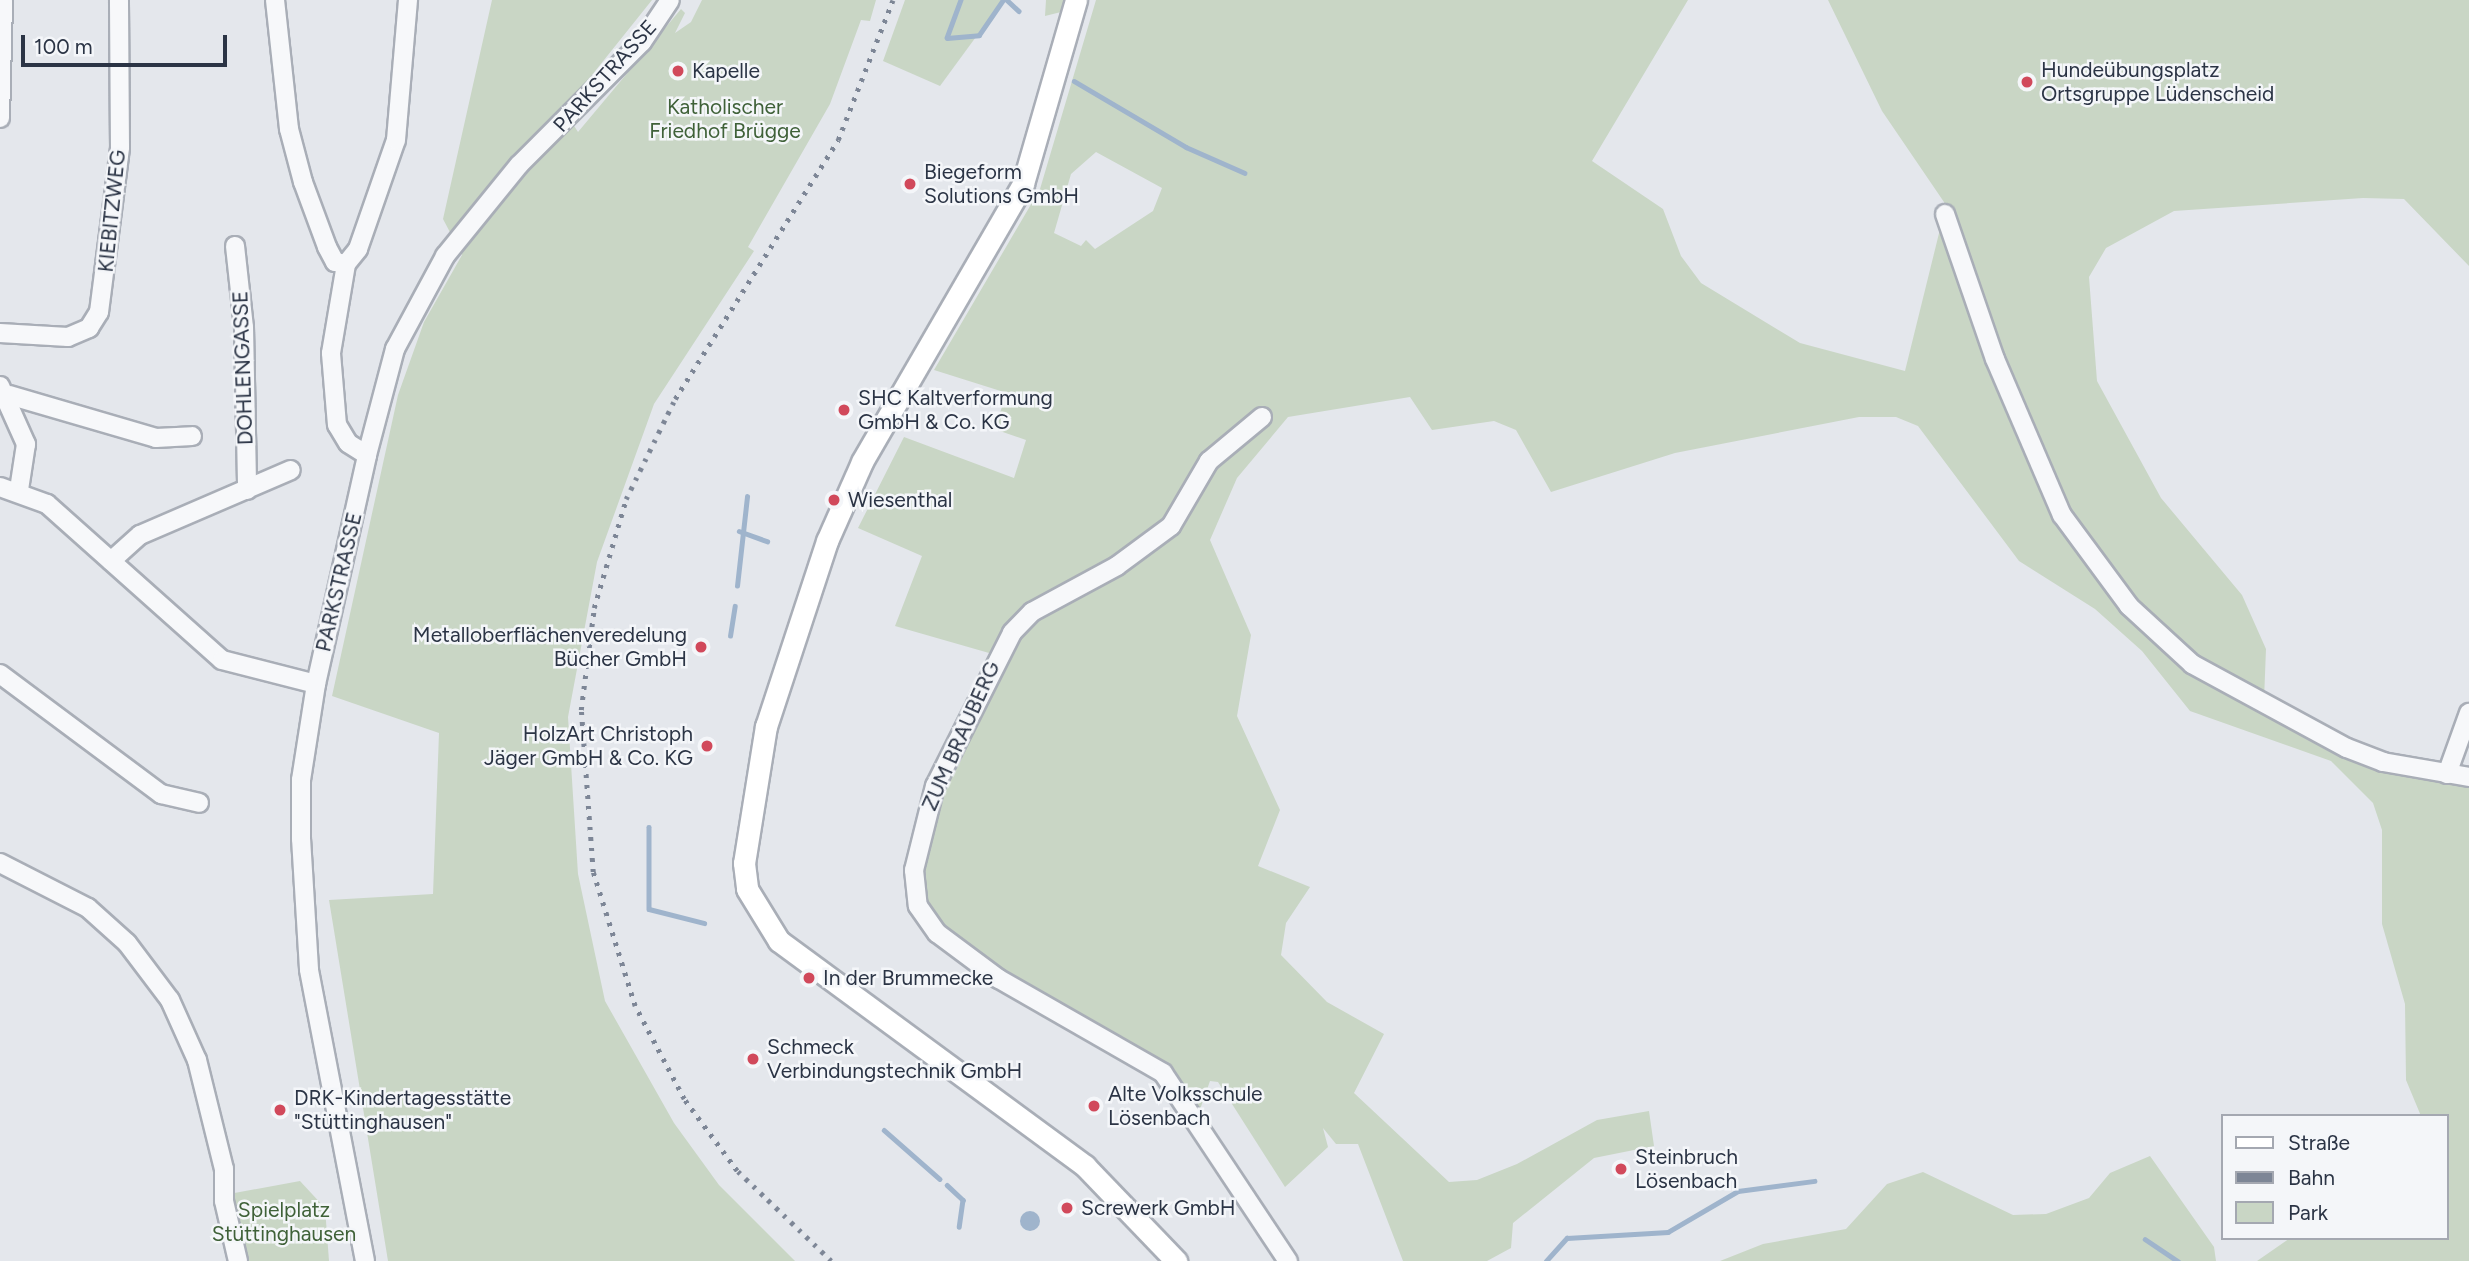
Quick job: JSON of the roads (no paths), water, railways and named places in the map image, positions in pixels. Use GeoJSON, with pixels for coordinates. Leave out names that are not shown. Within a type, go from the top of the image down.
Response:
{"type":"FeatureCollection","features":[{"type":"Feature","properties":{"kind":"main road"},"geometry":{"type":"LineString","coordinates":[[1076,0],[1023,184],[862,462],[828,541],[766,726],[744,863],[747,889],[779,941],[1085,1166],[1175,1261]]}},
{"type":"Feature","properties":{"kind":"street"},"geometry":{"type":"LineString","coordinates":[[0,118],[3,0]]}},
{"type":"Feature","properties":{"kind":"street","name":"KIEBITZWEG"},"geometry":{"type":"LineString","coordinates":[[0,333],[68,337],[89,328],[99,312],[120,147],[119,0]]}},
{"type":"Feature","properties":{"kind":"street"},"geometry":{"type":"LineString","coordinates":[[275,0],[289,129],[303,182],[327,247],[335,262],[346,264]]}},
{"type":"Feature","properties":{"kind":"street"},"geometry":{"type":"LineString","coordinates":[[366,455],[348,443],[337,425],[331,353],[346,264],[358,249],[396,140],[408,0]]}},
{"type":"Feature","properties":{"kind":"street","name":"PARKSTRASSE"},"geometry":{"type":"LineString","coordinates":[[365,1261],[309,969],[303,895],[301,780],[316,684],[366,455],[399,339],[445,256],[519,165],[642,42],[670,0]]}},
{"type":"Feature","properties":{"kind":"street"},"geometry":{"type":"LineString","coordinates":[[1945,214],[1995,359],[2062,515],[2129,606],[2192,664],[2347,748],[2447,775],[2469,777]]}},
{"type":"Feature","properties":{"kind":"street","name":"DOHLENGASSE"},"geometry":{"type":"LineString","coordinates":[[235,246],[244,327],[247,489]]}},
{"type":"Feature","properties":{"kind":"street"},"geometry":{"type":"LineString","coordinates":[[5,391],[156,438],[192,436]]}},
{"type":"Feature","properties":{"kind":"street"},"geometry":{"type":"LineString","coordinates":[[5,391],[26,444],[19,490]]}},
{"type":"Feature","properties":{"kind":"street","name":"ZUM BRAUBERG"},"geometry":{"type":"LineString","coordinates":[[1262,417],[1209,461],[1171,526],[1117,566],[1032,612],[1012,633],[932,794],[915,870],[918,906],[930,928],[990,973],[1163,1073],[1287,1261]]}},
{"type":"Feature","properties":{"kind":"street"},"geometry":{"type":"LineString","coordinates":[[111,561],[139,535],[290,470]]}},
{"type":"Feature","properties":{"kind":"street"},"geometry":{"type":"LineString","coordinates":[[0,487],[19,490],[47,504],[222,660],[316,684]]}},
{"type":"Feature","properties":{"kind":"street"},"geometry":{"type":"LineString","coordinates":[[0,674],[161,794],[200,803]]}},
{"type":"Feature","properties":{"kind":"street"},"geometry":{"type":"LineString","coordinates":[[2447,775],[2469,713]]}},
{"type":"Feature","properties":{"kind":"street"},"geometry":{"type":"LineString","coordinates":[[0,863],[88,908],[127,943],[170,1000],[197,1060],[224,1169],[224,1201],[238,1261]]}},
{"type":"Feature","properties":{"kind":"water"},"geometry":{"type":"Polygon","coordinates":[[[1030,1211],[1037,1214],[1040,1221],[1037,1228],[1030,1231],[1023,1228],[1020,1221],[1023,1214],[1030,1211]]]}},
{"type":"Feature","properties":{"kind":"waterway"},"geometry":{"type":"LineString","coordinates":[[961,0],[947,38],[979,35],[1003,0]]}},
{"type":"Feature","properties":{"kind":"waterway"},"geometry":{"type":"LineString","coordinates":[[1007,0],[1019,11]]}},
{"type":"Feature","properties":{"kind":"waterway"},"geometry":{"type":"LineString","coordinates":[[1074,81],[1186,147],[1245,173]]}},
{"type":"Feature","properties":{"kind":"waterway"},"geometry":{"type":"LineString","coordinates":[[737,586],[747,497]]}},
{"type":"Feature","properties":{"kind":"waterway"},"geometry":{"type":"LineString","coordinates":[[739,531],[767,541]]}},
{"type":"Feature","properties":{"kind":"waterway"},"geometry":{"type":"LineString","coordinates":[[730,636],[735,606]]}},
{"type":"Feature","properties":{"kind":"waterway"},"geometry":{"type":"LineString","coordinates":[[649,827],[649,909],[704,923]]}},
{"type":"Feature","properties":{"kind":"waterway"},"geometry":{"type":"LineString","coordinates":[[884,1130],[940,1179]]}},
{"type":"Feature","properties":{"kind":"waterway"},"geometry":{"type":"LineString","coordinates":[[1546,1261],[1567,1238],[1668,1232],[1738,1191],[1814,1181]]}},
{"type":"Feature","properties":{"kind":"waterway"},"geometry":{"type":"LineString","coordinates":[[947,1185],[963,1200],[959,1227]]}},
{"type":"Feature","properties":{"kind":"waterway"},"geometry":{"type":"LineString","coordinates":[[2145,1239],[2178,1261]]}},
{"type":"Feature","properties":{"kind":"railway"},"geometry":{"type":"LineString","coordinates":[[831,1261],[737,1171],[684,1099],[635,1006],[593,872],[581,710],[594,608],[626,499],[675,399],[838,140],[893,0]]}},
{"type":"Feature","properties":{"kind":"place","name":"Kapelle"},"geometry":{"type":"Point","coordinates":[678,71]}},
{"type":"Feature","properties":{"kind":"place","name":"Hundeübungsplatz Ortsgruppe Lüdenscheid"},"geometry":{"type":"Point","coordinates":[2027,82]}},
{"type":"Feature","properties":{"kind":"place","name":"Biegeform Solutions GmbH"},"geometry":{"type":"Point","coordinates":[910,184]}},
{"type":"Feature","properties":{"kind":"place","name":"SHC Kaltverformung GmbH & Co. KG"},"geometry":{"type":"Point","coordinates":[844,410]}},
{"type":"Feature","properties":{"kind":"place","name":"Wiesenthal"},"geometry":{"type":"Point","coordinates":[834,500]}},
{"type":"Feature","properties":{"kind":"place","name":"Metalloberflächenveredelung Bücher GmbH"},"geometry":{"type":"Point","coordinates":[701,647]}},
{"type":"Feature","properties":{"kind":"place","name":"HolzArt Christoph Jäger GmbH & Co. KG"},"geometry":{"type":"Point","coordinates":[707,746]}},
{"type":"Feature","properties":{"kind":"place","name":"In der Brummecke"},"geometry":{"type":"Point","coordinates":[809,978]}},
{"type":"Feature","properties":{"kind":"place","name":"Schmeck Verbindungstechnik GmbH"},"geometry":{"type":"Point","coordinates":[753,1059]}},
{"type":"Feature","properties":{"kind":"place","name":"Alte Volksschule Lösenbach"},"geometry":{"type":"Point","coordinates":[1094,1106]}},
{"type":"Feature","properties":{"kind":"place","name":"DRK-Kindertagesstätte \"Stüttinghausen\""},"geometry":{"type":"Point","coordinates":[280,1110]}},
{"type":"Feature","properties":{"kind":"place","name":"Steinbruch Lösenbach"},"geometry":{"type":"Point","coordinates":[1621,1169]}},
{"type":"Feature","properties":{"kind":"place","name":"Screwerk GmbH"},"geometry":{"type":"Point","coordinates":[1067,1208]}},
{"type":"Feature","properties":{"kind":"park label","name":"Katholischer Friedhof Brügge"},"geometry":{"type":"Point","coordinates":[725,119]}},
{"type":"Feature","properties":{"kind":"park label","name":"Spielplatz Stüttinghausen"},"geometry":{"type":"Point","coordinates":[284,1222]}}]}
